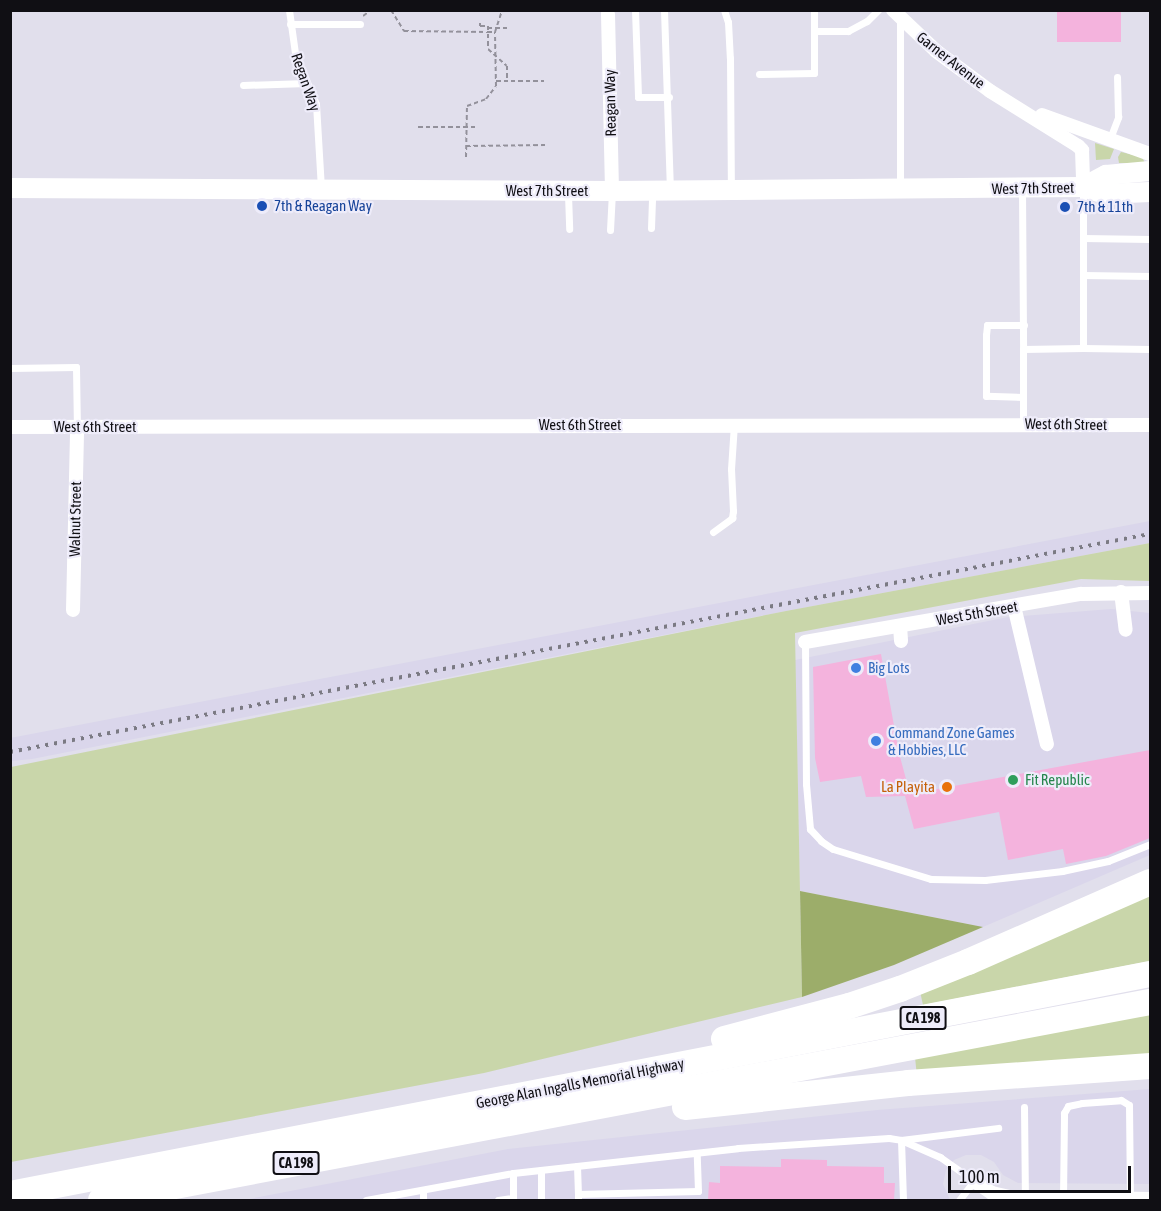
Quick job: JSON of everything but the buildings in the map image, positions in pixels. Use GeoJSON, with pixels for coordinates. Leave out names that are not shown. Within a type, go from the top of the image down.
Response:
{"type":"FeatureCollection","features":[{"type":"Feature","properties":{"kind":"highway"},"geometry":{"type":"LineString","coordinates":[[480,1102],[849,1006],[968,962],[1150,882]]}},
{"type":"Feature","properties":{"kind":"highway","name":"George Alan Ingalls Memorial Highway"},"geometry":{"type":"LineString","coordinates":[[10,1194],[1150,974]]}},
{"type":"Feature","properties":{"kind":"highway","name":"George Alan Ingalls Memorial Highway"},"geometry":{"type":"LineString","coordinates":[[101,1200],[490,1126],[701,1089],[1150,1002]]}},
{"type":"Feature","properties":{"kind":"highway"},"geometry":{"type":"LineString","coordinates":[[490,1126],[908,1083],[1150,1066]]}},
{"type":"Feature","properties":{"kind":"street","name":"Reagan Way"},"geometry":{"type":"LineString","coordinates":[[608,14],[612,191]]}},
{"type":"Feature","properties":{"kind":"street","name":"Garner Avenue"},"geometry":{"type":"LineString","coordinates":[[896,14],[936,51],[990,91],[1078,146],[1082,150],[1083,187]]}},
{"type":"Feature","properties":{"kind":"street","name":"Garner Avenue"},"geometry":{"type":"LineString","coordinates":[[1014,105],[1150,154]]}},
{"type":"Feature","properties":{"kind":"street","name":"West 7th Street"},"geometry":{"type":"LineString","coordinates":[[1083,187],[1106,175],[1150,171]]}},
{"type":"Feature","properties":{"kind":"street","name":"West 7th Street"},"geometry":{"type":"LineString","coordinates":[[10,188],[731,191],[1083,187],[1104,194],[1150,192]]}},
{"type":"Feature","properties":{"kind":"street","name":"West 6th Street"},"geometry":{"type":"LineString","coordinates":[[10,427],[1150,425]]}},
{"type":"Feature","properties":{"kind":"street","name":"Walnut Street"},"geometry":{"type":"LineString","coordinates":[[73,610],[77,428]]}},
{"type":"Feature","properties":{"kind":"street"},"geometry":{"type":"LineString","coordinates":[[1121,592],[1126,630]]}},
{"type":"Feature","properties":{"kind":"street","name":"West 5th Street"},"geometry":{"type":"LineString","coordinates":[[805,642],[1081,594],[1150,593]]}},
{"type":"Feature","properties":{"kind":"street"},"geometry":{"type":"LineString","coordinates":[[1014,606],[1047,744]]}},
{"type":"Feature","properties":{"kind":"street"},"geometry":{"type":"LineString","coordinates":[[900,626],[901,641]]}},
{"type":"Feature","properties":{"kind":"street"},"geometry":{"type":"LineString","coordinates":[[974,1181],[992,1193],[1025,1198],[1150,1199]]}},
{"type":"Feature","properties":{"kind":"lane","name":"Regan Way"},"geometry":{"type":"LineString","coordinates":[[289,10],[295,53],[318,118],[321,190]]}},
{"type":"Feature","properties":{"kind":"lane"},"geometry":{"type":"LineString","coordinates":[[635,10],[638,97],[669,97]]}},
{"type":"Feature","properties":{"kind":"lane"},"geometry":{"type":"LineString","coordinates":[[651,228],[661,191],[669,97],[669,89],[665,86],[664,10]]}},
{"type":"Feature","properties":{"kind":"lane"},"geometry":{"type":"LineString","coordinates":[[724,10],[728,22],[730,58],[731,191]]}},
{"type":"Feature","properties":{"kind":"lane"},"geometry":{"type":"LineString","coordinates":[[759,74],[814,73],[814,10]]}},
{"type":"Feature","properties":{"kind":"lane"},"geometry":{"type":"LineString","coordinates":[[814,31],[848,31],[867,21],[878,10]]}},
{"type":"Feature","properties":{"kind":"lane"},"geometry":{"type":"LineString","coordinates":[[896,14],[900,190]]}},
{"type":"Feature","properties":{"kind":"lane"},"geometry":{"type":"LineString","coordinates":[[290,24],[360,24]]}},
{"type":"Feature","properties":{"kind":"lane"},"geometry":{"type":"LineString","coordinates":[[1109,141],[1118,117],[1117,77]]}},
{"type":"Feature","properties":{"kind":"lane"},"geometry":{"type":"LineString","coordinates":[[243,85],[307,83]]}},
{"type":"Feature","properties":{"kind":"lane"},"geometry":{"type":"LineString","coordinates":[[1083,187],[1083,348]]}},
{"type":"Feature","properties":{"kind":"lane"},"geometry":{"type":"LineString","coordinates":[[1022,188],[1023,424]]}},
{"type":"Feature","properties":{"kind":"lane"},"geometry":{"type":"LineString","coordinates":[[568,191],[569,229]]}},
{"type":"Feature","properties":{"kind":"lane"},"geometry":{"type":"LineString","coordinates":[[610,230],[612,191]]}},
{"type":"Feature","properties":{"kind":"lane"},"geometry":{"type":"LineString","coordinates":[[1083,237],[1150,238]]}},
{"type":"Feature","properties":{"kind":"lane"},"geometry":{"type":"LineString","coordinates":[[1083,275],[1150,276]]}},
{"type":"Feature","properties":{"kind":"lane"},"geometry":{"type":"LineString","coordinates":[[1023,397],[986,396],[986,335],[987,325],[1024,325]]}},
{"type":"Feature","properties":{"kind":"lane"},"geometry":{"type":"LineString","coordinates":[[1023,349],[1150,349]]}},
{"type":"Feature","properties":{"kind":"lane"},"geometry":{"type":"LineString","coordinates":[[10,368],[76,367],[77,428]]}},
{"type":"Feature","properties":{"kind":"lane"},"geometry":{"type":"LineString","coordinates":[[713,532],[732,518],[731,469],[734,424]]}},
{"type":"Feature","properties":{"kind":"lane"},"geometry":{"type":"LineString","coordinates":[[805,642],[806,784],[810,829],[821,841],[833,849],[931,879],[985,880],[1062,871],[1108,861],[1150,844]]}},
{"type":"Feature","properties":{"kind":"lane"},"geometry":{"type":"LineString","coordinates":[[1057,1199],[1064,1113],[1068,1106],[1121,1100],[1130,1105],[1130,1199]]}},
{"type":"Feature","properties":{"kind":"lane"},"geometry":{"type":"LineString","coordinates":[[1024,1107],[1025,1198]]}},
{"type":"Feature","properties":{"kind":"lane"},"geometry":{"type":"LineString","coordinates":[[366,1200],[391,1198],[513,1173],[855,1138],[901,1140],[998,1128]]}},
{"type":"Feature","properties":{"kind":"lane"},"geometry":{"type":"LineString","coordinates":[[901,1140],[940,1157],[974,1181],[959,1200]]}},
{"type":"Feature","properties":{"kind":"lane"},"geometry":{"type":"LineString","coordinates":[[901,1140],[903,1200]]}},
{"type":"Feature","properties":{"kind":"lane"},"geometry":{"type":"LineString","coordinates":[[577,1166],[578,1197],[698,1191],[697,1153]]}},
{"type":"Feature","properties":{"kind":"lane"},"geometry":{"type":"LineString","coordinates":[[541,1200],[542,1170]]}},
{"type":"Feature","properties":{"kind":"lane"},"geometry":{"type":"LineString","coordinates":[[498,1200],[513,1199],[513,1173]]}},
{"type":"Feature","properties":{"kind":"lane"},"geometry":{"type":"LineString","coordinates":[[423,1190],[423,1200]]}},
{"type":"Feature","properties":{"kind":"path"},"geometry":{"type":"LineString","coordinates":[[391,10],[404,31],[509,28]]}},
{"type":"Feature","properties":{"kind":"path"},"geometry":{"type":"LineString","coordinates":[[466,157],[467,106],[486,99],[496,86],[495,30],[502,10]]}},
{"type":"Feature","properties":{"kind":"path"},"geometry":{"type":"LineString","coordinates":[[480,23],[480,26],[488,26],[488,48],[507,66],[507,81]]}},
{"type":"Feature","properties":{"kind":"path"},"geometry":{"type":"LineString","coordinates":[[496,81],[544,81]]}},
{"type":"Feature","properties":{"kind":"path"},"geometry":{"type":"LineString","coordinates":[[418,127],[476,127]]}},
{"type":"Feature","properties":{"kind":"path"},"geometry":{"type":"LineString","coordinates":[[466,146],[545,145]]}},
{"type":"Feature","properties":{"kind":"shaded area"},"geometry":{"type":"Polygon","coordinates":[[[1150,521],[1150,543],[786,611],[32,759],[11,761],[10,738],[1150,521]]]}},
{"type":"Feature","properties":{"kind":"shaded area"},"geometry":{"type":"Polygon","coordinates":[[[1111,609],[1150,613],[1150,855],[983,927],[800,891],[795,660],[1008,617],[1111,609]]]}},
{"type":"Feature","properties":{"kind":"shaded area"},"geometry":{"type":"Polygon","coordinates":[[[1150,1089],[1150,1184],[1018,1183],[1003,1175],[994,1162],[981,1155],[966,1155],[954,1160],[946,1170],[943,1184],[950,1200],[244,1200],[508,1149],[877,1110],[1150,1089]]]}},
{"type":"Feature","properties":{"kind":"green space"},"geometry":{"type":"Polygon","coordinates":[[[1095,143],[1114,149],[1110,159],[1096,160],[1095,143]]]}},
{"type":"Feature","properties":{"kind":"green space"},"geometry":{"type":"Polygon","coordinates":[[[1121,152],[1142,157],[1145,163],[1119,163],[1118,157],[1121,152]]]}},
{"type":"Feature","properties":{"kind":"green space"},"geometry":{"type":"Polygon","coordinates":[[[1150,543],[1150,581],[1081,579],[795,633],[802,997],[484,1073],[11,1162],[11,767],[786,611],[1150,543]]]}},
{"type":"Feature","properties":{"kind":"green space"},"geometry":{"type":"Polygon","coordinates":[[[1150,889],[1150,961],[923,1005],[919,987],[1150,889]]]}},
{"type":"Feature","properties":{"kind":"green space"},"geometry":{"type":"Polygon","coordinates":[[[800,891],[983,927],[894,965],[802,997],[800,891]]]}},
{"type":"Feature","properties":{"kind":"green space"},"geometry":{"type":"Polygon","coordinates":[[[1150,1014],[1150,1059],[917,1077],[915,1057],[1150,1014]]]}},
{"type":"Feature","properties":{"kind":"railway"},"geometry":{"type":"LineString","coordinates":[[10,752],[1150,534]]}},
{"type":"Feature","properties":{"kind":"place","name":"7th & Reagan Way"},"geometry":{"type":"Point","coordinates":[262,206]}},
{"type":"Feature","properties":{"kind":"place","name":"7th & 11th"},"geometry":{"type":"Point","coordinates":[1065,207]}},
{"type":"Feature","properties":{"kind":"place","name":"Big Lots"},"geometry":{"type":"Point","coordinates":[856,668]}},
{"type":"Feature","properties":{"kind":"place","name":"Command Zone Games & Hobbies, LLC"},"geometry":{"type":"Point","coordinates":[876,741]}},
{"type":"Feature","properties":{"kind":"place","name":"Fit Republic"},"geometry":{"type":"Point","coordinates":[1013,780]}},
{"type":"Feature","properties":{"kind":"place","name":"La Playita"},"geometry":{"type":"Point","coordinates":[947,787]}}]}
